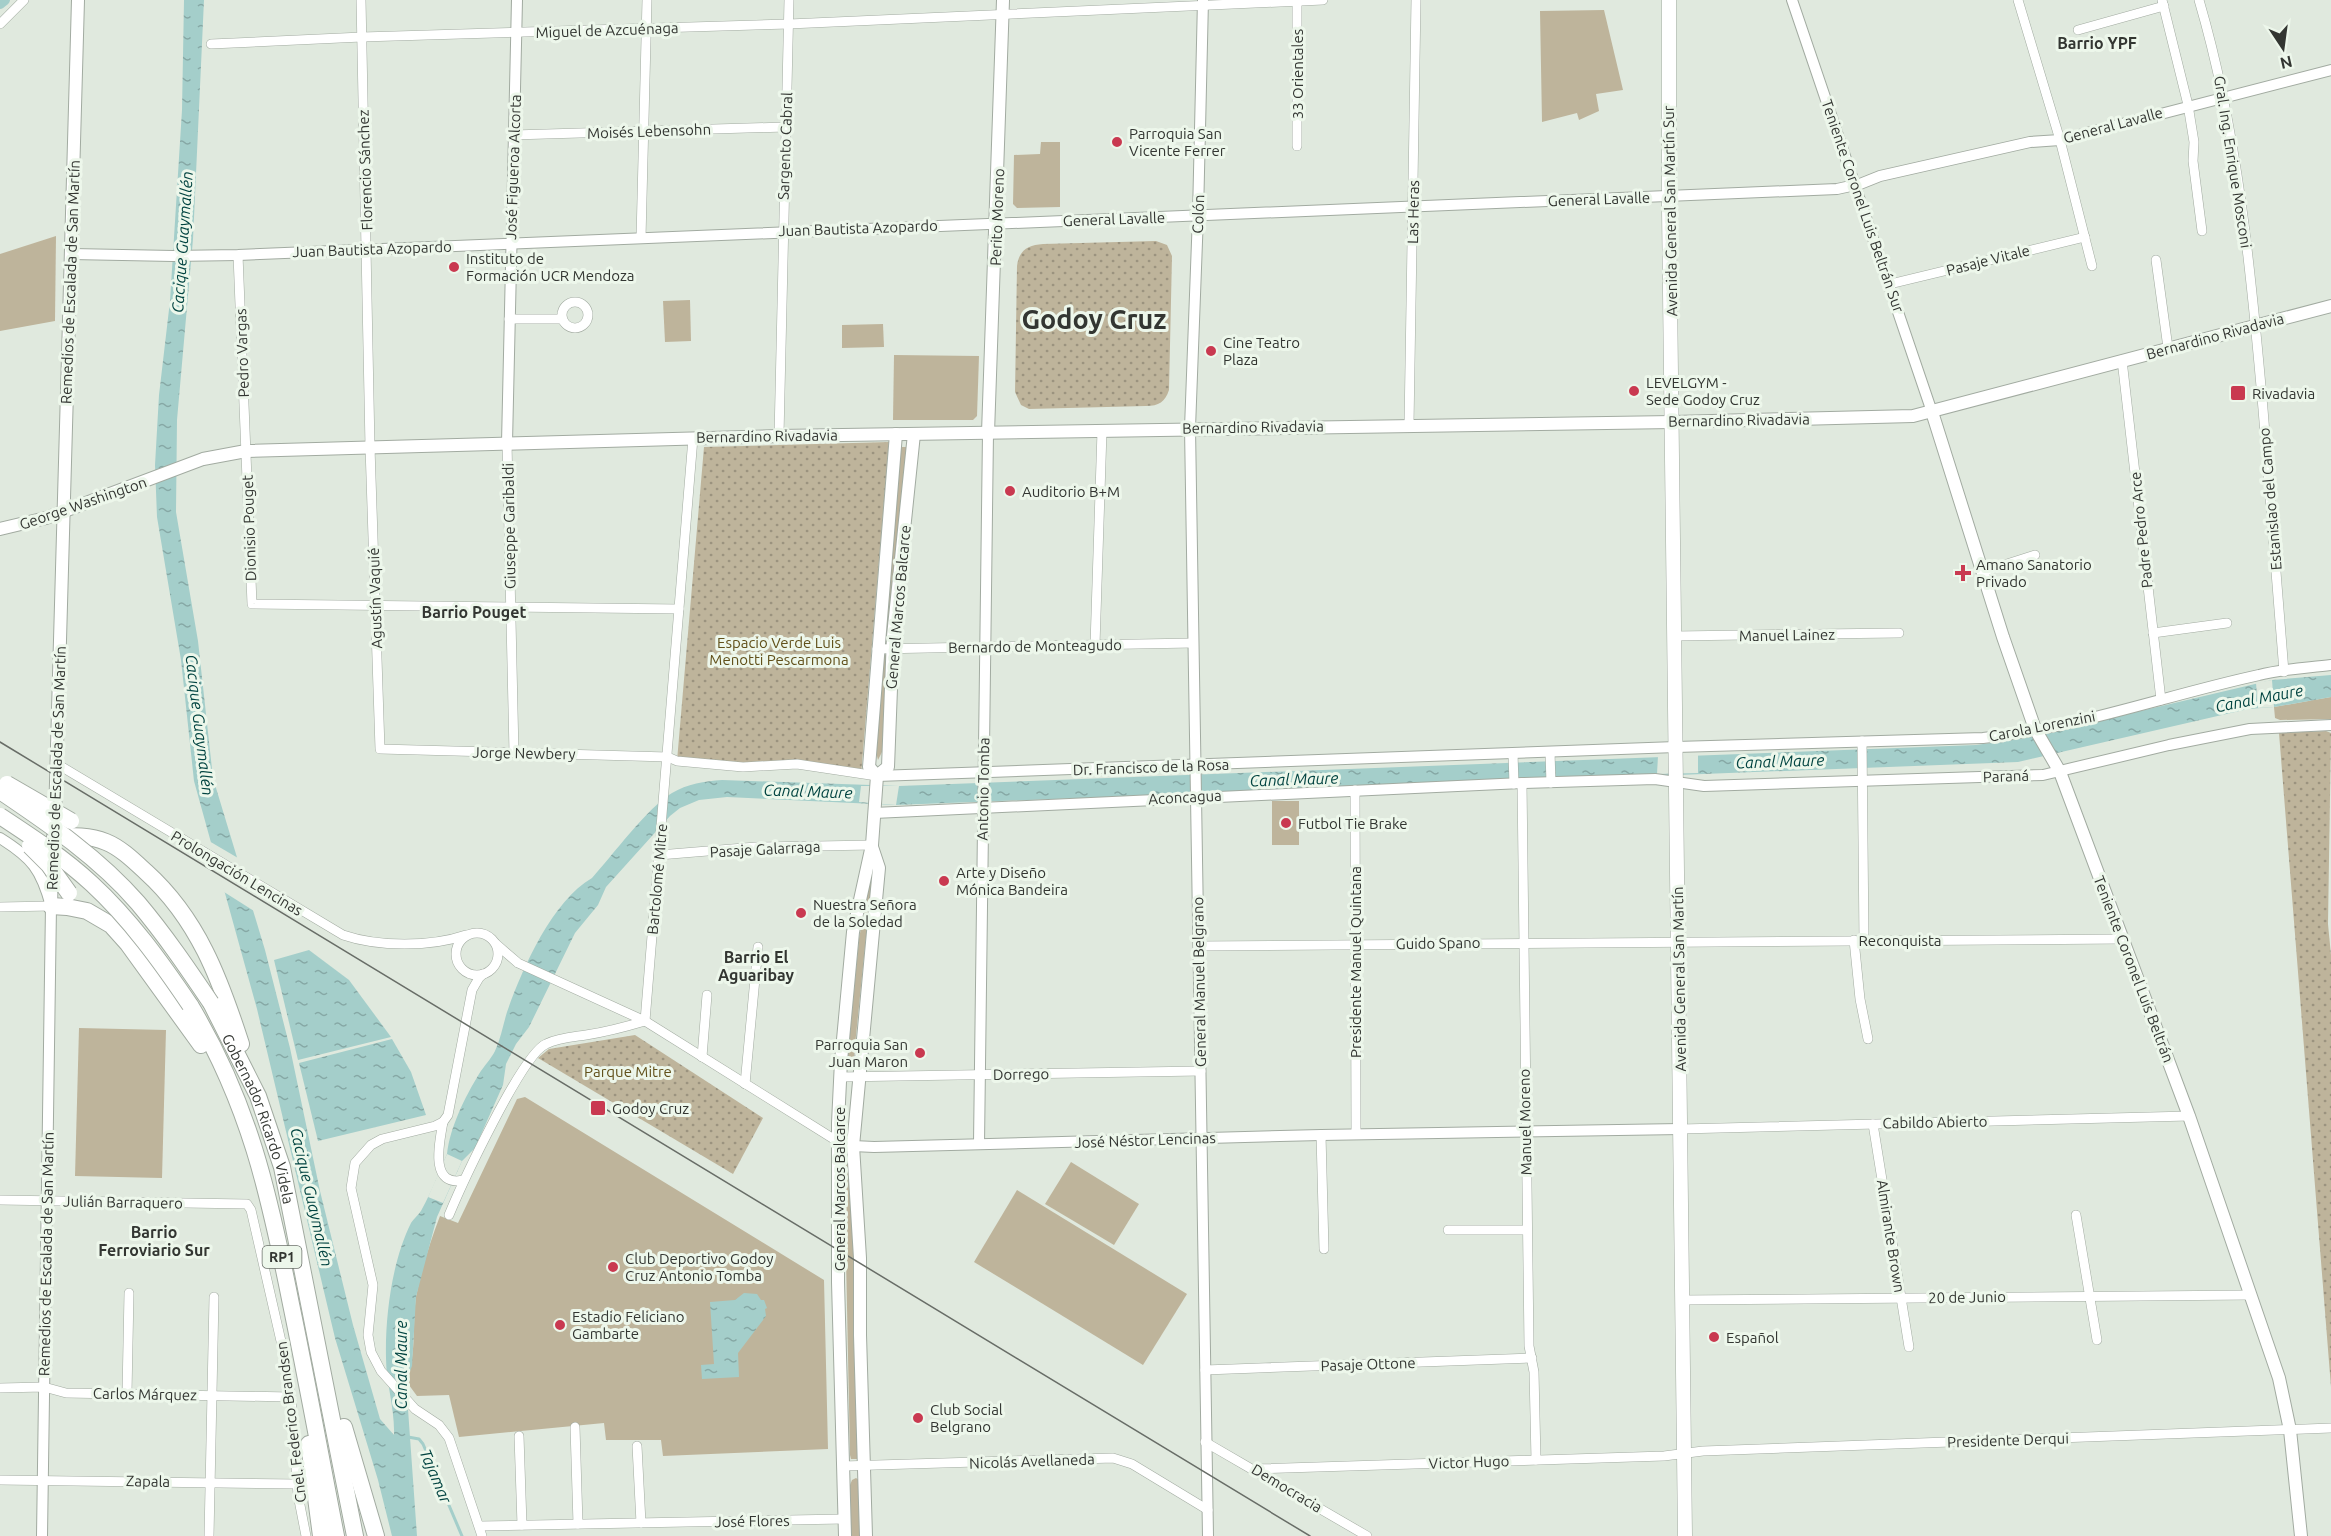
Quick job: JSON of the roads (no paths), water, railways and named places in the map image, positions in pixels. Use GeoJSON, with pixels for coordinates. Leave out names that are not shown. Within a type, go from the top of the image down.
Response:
{"type":"FeatureCollection","features":[{"type":"Feature","properties":{"kind":"highway"},"geometry":{"type":"LineString","coordinates":[[0,780],[71,821]]}},
{"type":"Feature","properties":{"kind":"highway","name":"Gobernador Ricardo Videla"},"geometry":{"type":"LineString","coordinates":[[0,791],[75,844],[120,884],[166,937],[211,1003],[258,1096],[282,1167],[355,1536]]}},
{"type":"Feature","properties":{"kind":"highway"},"geometry":{"type":"LineString","coordinates":[[0,818],[43,858],[69,893]]}},
{"type":"Feature","properties":{"kind":"highway","name":"Gobernador Ricardo Videla"},"geometry":{"type":"LineString","coordinates":[[0,818],[71,866],[105,897],[144,941],[190,1005],[221,1060],[248,1126],[275,1220],[334,1529]]}},
{"type":"Feature","properties":{"kind":"highway"},"geometry":{"type":"LineString","coordinates":[[53,837],[81,835],[105,842],[135,861],[176,902],[194,929],[216,972],[258,1096]]}},
{"type":"Feature","properties":{"kind":"highway"},"geometry":{"type":"LineString","coordinates":[[51,906],[94,914],[120,934],[190,1028],[214,1065],[248,1126]]}},
{"type":"Feature","properties":{"kind":"highway"},"geometry":{"type":"LineString","coordinates":[[317,1338],[376,1536]]}},
{"type":"Feature","properties":{"kind":"highway"},"geometry":{"type":"LineString","coordinates":[[301,1350],[311,1467],[321,1536]]}},
{"type":"Feature","properties":{"kind":"main road","name":"Remedios de Escalada de San Martín"},"geometry":{"type":"LineString","coordinates":[[51,906],[78,0]]}},
{"type":"Feature","properties":{"kind":"main road","name":"Perito Moreno"},"geometry":{"type":"LineString","coordinates":[[988,433],[1003,0]]}},
{"type":"Feature","properties":{"kind":"main road","name":"Avenida General San Martín Sur"},"geometry":{"type":"LineString","coordinates":[[1669,0],[1669,196],[1673,422]]}},
{"type":"Feature","properties":{"kind":"main road","name":"Bernardino Rivadavia"},"geometry":{"type":"LineString","coordinates":[[165,474],[213,456],[246,451],[507,442],[1913,416],[2331,306]]}},
{"type":"Feature","properties":{"kind":"main road","name":"Teniente Coronel Luis Beltrán"},"geometry":{"type":"LineString","coordinates":[[1932,412],[1982,572],[2036,732],[2060,772],[2189,1116],[2279,1378],[2290,1430],[2301,1536]]}},
{"type":"Feature","properties":{"kind":"main road","name":"Avenida General San Martín"},"geometry":{"type":"LineString","coordinates":[[1673,422],[1685,1536]]}},
{"type":"Feature","properties":{"kind":"main road","name":"General Marcos Balcarce"},"geometry":{"type":"LineString","coordinates":[[845,1536],[838,1282],[837,1141],[840,1077],[853,932],[872,845],[876,781],[868,767],[896,434]]}},
{"type":"Feature","properties":{"kind":"main road","name":"General Marcos Balcarce"},"geometry":{"type":"LineString","coordinates":[[876,781],[888,767],[893,649],[914,434]]}},
{"type":"Feature","properties":{"kind":"main road","name":"George Washington"},"geometry":{"type":"LineString","coordinates":[[0,529],[63,512],[165,474]]}},
{"type":"Feature","properties":{"kind":"main road","name":"General Marcos Balcarce"},"geometry":{"type":"LineString","coordinates":[[866,1536],[860,1238],[853,1146],[879,868],[872,845]]}},
{"type":"Feature","properties":{"kind":"street"},"geometry":{"type":"LineString","coordinates":[[0,24],[24,0]]}},
{"type":"Feature","properties":{"kind":"street","name":"Florencio Sánchez"},"geometry":{"type":"LineString","coordinates":[[361,0],[368,249],[370,447]]}},
{"type":"Feature","properties":{"kind":"street","name":"José Figueroa Alcorta"},"geometry":{"type":"LineString","coordinates":[[507,442],[517,0]]}},
{"type":"Feature","properties":{"kind":"street"},"geometry":{"type":"LineString","coordinates":[[641,238],[647,0]]}},
{"type":"Feature","properties":{"kind":"street","name":"Sargento Cabral"},"geometry":{"type":"LineString","coordinates":[[778,436],[789,0]]}},
{"type":"Feature","properties":{"kind":"street","name":"Miguel de Azcuénaga"},"geometry":{"type":"LineString","coordinates":[[211,44],[789,24],[1202,3],[1323,0]]}},
{"type":"Feature","properties":{"kind":"street","name":"Las Heras"},"geometry":{"type":"LineString","coordinates":[[1409,425],[1416,0]]}},
{"type":"Feature","properties":{"kind":"street","name":"Teniente Coronel Luis Beltrán Sur"},"geometry":{"type":"LineString","coordinates":[[1792,0],[1932,412]]}},
{"type":"Feature","properties":{"kind":"street"},"geometry":{"type":"LineString","coordinates":[[2018,0],[2060,140],[2092,266]]}},
{"type":"Feature","properties":{"kind":"street","name":"Gral. Ing. Enrique Mosconi"},"geometry":{"type":"LineString","coordinates":[[2199,0],[2224,96],[2239,180],[2256,325]]}},
{"type":"Feature","properties":{"kind":"street","name":"33 Orientales"},"geometry":{"type":"LineString","coordinates":[[1297,1],[1297,146]]}},
{"type":"Feature","properties":{"kind":"street","name":"Colón"},"geometry":{"type":"LineString","coordinates":[[1190,428],[1198,215],[1202,3]]}},
{"type":"Feature","properties":{"kind":"street"},"geometry":{"type":"LineString","coordinates":[[2078,30],[2163,3],[2188,105],[2194,142],[2193,161],[2202,231]]}},
{"type":"Feature","properties":{"kind":"street","name":"General Lavalle"},"geometry":{"type":"LineString","coordinates":[[997,223],[1837,189],[1856,186],[1903,170],[2030,142],[2060,140],[2188,105],[2331,70]]}},
{"type":"Feature","properties":{"kind":"street","name":"Moisés Lebensohn"},"geometry":{"type":"LineString","coordinates":[[513,135],[785,127]]}},
{"type":"Feature","properties":{"kind":"street","name":"Juan Bautista Azopardo"},"geometry":{"type":"LineString","coordinates":[[72,254],[238,255],[997,223]]}},
{"type":"Feature","properties":{"kind":"street","name":"Pasaje Vitale"},"geometry":{"type":"LineString","coordinates":[[1890,284],[2085,237]]}},
{"type":"Feature","properties":{"kind":"street","name":"Pedro Vargas"},"geometry":{"type":"LineString","coordinates":[[238,255],[246,451]]}},
{"type":"Feature","properties":{"kind":"street"},"geometry":{"type":"LineString","coordinates":[[2156,260],[2168,348]]}},
{"type":"Feature","properties":{"kind":"street"},"geometry":{"type":"LineString","coordinates":[[509,319],[562,319]]}},
{"type":"Feature","properties":{"kind":"street","name":"Estanislao del Campo"},"geometry":{"type":"LineString","coordinates":[[2256,325],[2284,672]]}},
{"type":"Feature","properties":{"kind":"street","name":"Padre Pedro Arce"},"geometry":{"type":"LineString","coordinates":[[2122,360],[2161,700]]}},
{"type":"Feature","properties":{"kind":"street","name":"General Manuel Belgrano"},"geometry":{"type":"LineString","coordinates":[[1190,428],[1208,1536]]}},
{"type":"Feature","properties":{"kind":"street"},"geometry":{"type":"LineString","coordinates":[[1095,645],[1102,430]]}},
{"type":"Feature","properties":{"kind":"street","name":"Antonio Tomba"},"geometry":{"type":"LineString","coordinates":[[979,1144],[978,1075],[988,433]]}},
{"type":"Feature","properties":{"kind":"street","name":"Bartolomé Mitre"},"geometry":{"type":"LineString","coordinates":[[645,1021],[693,438]]}},
{"type":"Feature","properties":{"kind":"street","name":"Giuseppe Garibaldi"},"geometry":{"type":"LineString","coordinates":[[507,442],[514,753]]}},
{"type":"Feature","properties":{"kind":"street","name":"Agustín Vaquié"},"geometry":{"type":"LineString","coordinates":[[370,447],[380,749]]}},
{"type":"Feature","properties":{"kind":"street","name":"Dionisio Pouget"},"geometry":{"type":"LineString","coordinates":[[246,451],[252,604],[376,607]]}},
{"type":"Feature","properties":{"kind":"street"},"geometry":{"type":"LineString","coordinates":[[1982,572],[2035,555]]}},
{"type":"Feature","properties":{"kind":"street"},"geometry":{"type":"LineString","coordinates":[[376,607],[679,609]]}},
{"type":"Feature","properties":{"kind":"street"},"geometry":{"type":"LineString","coordinates":[[2153,633],[2227,623]]}},
{"type":"Feature","properties":{"kind":"street","name":"Manuel Lainez"},"geometry":{"type":"LineString","coordinates":[[1675,636],[1899,633]]}},
{"type":"Feature","properties":{"kind":"street","name":"Bernardo de Monteagudo"},"geometry":{"type":"LineString","coordinates":[[878,649],[1193,643]]}},
{"type":"Feature","properties":{"kind":"street","name":"Carola Lorenzini"},"geometry":{"type":"LineString","coordinates":[[1676,751],[1862,745],[1983,738],[2036,732],[2259,675],[2331,665]]}},
{"type":"Feature","properties":{"kind":"street","name":"Paraná"},"geometry":{"type":"LineString","coordinates":[[1677,777],[1704,786],[2043,775],[2169,745],[2250,729],[2331,725]]}},
{"type":"Feature","properties":{"kind":"street"},"geometry":{"type":"LineString","coordinates":[[1862,745],[1864,940]]}},
{"type":"Feature","properties":{"kind":"street","name":"Jorge Newbery"},"geometry":{"type":"LineString","coordinates":[[380,749],[668,757],[677,761],[743,767],[811,765],[876,781]]}},
{"type":"Feature","properties":{"kind":"street","name":"Dr. Francisco de la Rosa"},"geometry":{"type":"LineString","coordinates":[[876,781],[1676,751]]}},
{"type":"Feature","properties":{"kind":"street"},"geometry":{"type":"LineString","coordinates":[[1550,756],[1551,781]]}},
{"type":"Feature","properties":{"kind":"street","name":"Manuel Moreno"},"geometry":{"type":"LineString","coordinates":[[1513,758],[1517,782],[1524,943],[1529,1346],[1532,1358],[1536,1460]]}},
{"type":"Feature","properties":{"kind":"street","name":"Prolongación Lencinas"},"geometry":{"type":"LineString","coordinates":[[57,764],[343,935],[376,943],[430,942],[455,939],[466,935]]}},
{"type":"Feature","properties":{"kind":"street","name":"Aconcagua"},"geometry":{"type":"LineString","coordinates":[[875,808],[1677,777]]}},
{"type":"Feature","properties":{"kind":"street","name":"Presidente Manuel Quintana"},"geometry":{"type":"LineString","coordinates":[[1355,790],[1356,1134]]}},
{"type":"Feature","properties":{"kind":"street"},"geometry":{"type":"LineString","coordinates":[[0,838],[20,850],[37,867],[45,883],[51,906],[0,907]]}},
{"type":"Feature","properties":{"kind":"street","name":"Pasaje Galarraga"},"geometry":{"type":"LineString","coordinates":[[659,855],[756,847],[872,845]]}},
{"type":"Feature","properties":{"kind":"street","name":"Remedios de Escalada de San Martín"},"geometry":{"type":"LineString","coordinates":[[42,1536],[51,906]]}},
{"type":"Feature","properties":{"kind":"street"},"geometry":{"type":"LineString","coordinates":[[457,961],[458,944],[466,935],[483,933],[522,965],[645,1021]]}},
{"type":"Feature","properties":{"kind":"street","name":"Reconquista"},"geometry":{"type":"LineString","coordinates":[[1678,942],[2122,939]]}},
{"type":"Feature","properties":{"kind":"street"},"geometry":{"type":"LineString","coordinates":[[1854,940],[1859,990],[1868,1039]]}},
{"type":"Feature","properties":{"kind":"street"},"geometry":{"type":"LineString","coordinates":[[430,942],[442,945],[451,951],[465,971],[472,990]]}},
{"type":"Feature","properties":{"kind":"street","name":"Guido Spano"},"geometry":{"type":"LineString","coordinates":[[1198,946],[1678,942]]}},
{"type":"Feature","properties":{"kind":"street"},"geometry":{"type":"LineString","coordinates":[[494,968],[499,956],[496,944]]}},
{"type":"Feature","properties":{"kind":"street"},"geometry":{"type":"LineString","coordinates":[[745,1084],[758,947]]}},
{"type":"Feature","properties":{"kind":"street"},"geometry":{"type":"LineString","coordinates":[[464,1180],[453,1181],[444,1175],[440,1169],[438,1150],[444,1122],[451,1105],[472,990],[483,974],[494,968],[522,965]]}},
{"type":"Feature","properties":{"kind":"street"},"geometry":{"type":"LineString","coordinates":[[465,971],[471,974],[483,974]]}},
{"type":"Feature","properties":{"kind":"street"},"geometry":{"type":"LineString","coordinates":[[702,1057],[707,995]]}},
{"type":"Feature","properties":{"kind":"street"},"geometry":{"type":"LineString","coordinates":[[449,1215],[464,1180],[525,1064],[538,1048],[560,1040],[618,1029],[645,1021]]}},
{"type":"Feature","properties":{"kind":"street","name":"José Néstor Lencinas"},"geometry":{"type":"LineString","coordinates":[[645,1021],[837,1141],[853,1146],[1681,1129]]}},
{"type":"Feature","properties":{"kind":"street","name":"Dorrego"},"geometry":{"type":"LineString","coordinates":[[840,1077],[1201,1071]]}},
{"type":"Feature","properties":{"kind":"street","name":"Cabildo Abierto"},"geometry":{"type":"LineString","coordinates":[[1681,1129],[2189,1116]]}},
{"type":"Feature","properties":{"kind":"street"},"geometry":{"type":"LineString","coordinates":[[444,1122],[382,1139],[370,1145],[355,1163],[351,1175],[351,1188],[373,1285],[369,1345],[381,1371],[421,1414],[439,1425],[449,1438],[481,1531]]}},
{"type":"Feature","properties":{"kind":"street","name":"Almirante Brown"},"geometry":{"type":"LineString","coordinates":[[1873,1124],[1909,1347]]}},
{"type":"Feature","properties":{"kind":"street"},"geometry":{"type":"LineString","coordinates":[[1321,1135],[1324,1249]]}},
{"type":"Feature","properties":{"kind":"street","name":"Julián Barraquero"},"geometry":{"type":"LineString","coordinates":[[0,1200],[247,1204]]}},
{"type":"Feature","properties":{"kind":"street","name":"Cnel. Federico Brandsen"},"geometry":{"type":"LineString","coordinates":[[247,1204],[251,1210],[283,1344],[291,1397],[297,1484],[306,1536]]}},
{"type":"Feature","properties":{"kind":"street"},"geometry":{"type":"LineString","coordinates":[[2076,1215],[2097,1340]]}},
{"type":"Feature","properties":{"kind":"street"},"geometry":{"type":"LineString","coordinates":[[1448,1230],[1527,1230]]}},
{"type":"Feature","properties":{"kind":"street"},"geometry":{"type":"LineString","coordinates":[[127,1393],[129,1293]]}},
{"type":"Feature","properties":{"kind":"street","name":"20 de Junio"},"geometry":{"type":"LineString","coordinates":[[1683,1300],[2251,1295]]}},
{"type":"Feature","properties":{"kind":"street"},"geometry":{"type":"LineString","coordinates":[[209,1536],[214,1297]]}},
{"type":"Feature","properties":{"kind":"street","name":"Pasaje Ottone"},"geometry":{"type":"LineString","coordinates":[[1205,1370],[1532,1358]]}},
{"type":"Feature","properties":{"kind":"street","name":"Carlos Márquez"},"geometry":{"type":"LineString","coordinates":[[0,1388],[44,1388],[66,1393],[291,1397]]}},
{"type":"Feature","properties":{"kind":"street"},"geometry":{"type":"LineString","coordinates":[[575,1427],[578,1524]]}},
{"type":"Feature","properties":{"kind":"street","name":"Presidente Derqui"},"geometry":{"type":"LineString","coordinates":[[1684,1454],[1703,1451],[2331,1428]]}},
{"type":"Feature","properties":{"kind":"street"},"geometry":{"type":"LineString","coordinates":[[519,1436],[522,1525]]}},
{"type":"Feature","properties":{"kind":"street","name":"Democracia"},"geometry":{"type":"LineString","coordinates":[[1205,1442],[1367,1536]]}},
{"type":"Feature","properties":{"kind":"street"},"geometry":{"type":"LineString","coordinates":[[637,1446],[641,1523]]}},
{"type":"Feature","properties":{"kind":"street","name":"Victor Hugo"},"geometry":{"type":"LineString","coordinates":[[1254,1469],[1684,1454]]}},
{"type":"Feature","properties":{"kind":"street","name":"Nicolás Avellaneda"},"geometry":{"type":"LineString","coordinates":[[843,1466],[1113,1458],[1132,1464],[1208,1510]]}},
{"type":"Feature","properties":{"kind":"street"},"geometry":{"type":"LineString","coordinates":[[1294,1492],[1288,1477],[1292,1471],[1299,1468]]}},
{"type":"Feature","properties":{"kind":"street","name":"Zapala"},"geometry":{"type":"LineString","coordinates":[[0,1480],[297,1484]]}},
{"type":"Feature","properties":{"kind":"street","name":"José Flores"},"geometry":{"type":"LineString","coordinates":[[481,1531],[522,1525],[844,1520]]}},
{"type":"Feature","properties":{"kind":"water"},"geometry":{"type":"Polygon","coordinates":[[[184,0],[204,0],[193,239],[177,420],[176,512],[198,641],[213,778],[265,950],[290,1048],[320,1191],[353,1325],[380,1419],[394,1435],[386,1367],[386,1342],[388,1307],[394,1271],[404,1238],[411,1223],[426,1202],[447,1154],[451,1133],[459,1112],[481,1071],[495,1051],[521,976],[551,919],[577,889],[592,878],[652,809],[672,793],[684,787],[722,780],[899,786],[1976,745],[2026,738],[2272,680],[2331,675],[2331,697],[2248,709],[2018,762],[896,805],[727,797],[699,800],[680,808],[670,816],[606,887],[598,905],[575,933],[529,1027],[516,1044],[506,1064],[503,1085],[475,1148],[462,1161],[437,1217],[416,1297],[412,1366],[406,1381],[417,1536],[392,1536],[378,1480],[335,1338],[257,1009],[194,781],[181,660],[157,517],[155,465],[159,395],[170,301],[182,110],[184,0]]]}},
{"type":"Feature","properties":{"kind":"water"},"geometry":{"type":"Polygon","coordinates":[[[309,950],[349,980],[391,1037],[298,1060],[274,960],[309,950]]]}},
{"type":"Feature","properties":{"kind":"water"},"geometry":{"type":"Polygon","coordinates":[[[392,1039],[411,1072],[426,1115],[318,1141],[299,1063],[392,1039]]]}},
{"type":"Feature","properties":{"kind":"water"},"geometry":{"type":"Polygon","coordinates":[[[744,1293],[757,1294],[761,1300],[764,1300],[767,1308],[765,1309],[766,1316],[738,1353],[739,1377],[702,1379],[701,1365],[714,1364],[710,1302],[735,1300],[744,1293]]]}},
{"type":"Feature","properties":{"kind":"waterway"},"geometry":{"type":"LineString","coordinates":[[0,4],[5,0]]}},
{"type":"Feature","properties":{"kind":"waterway","name":"Tajamar"},"geometry":{"type":"LineString","coordinates":[[408,1437],[419,1439],[423,1444],[462,1536]]}},
{"type":"Feature","properties":{"kind":"tram line"},"geometry":{"type":"LineString","coordinates":[[0,742],[1310,1536]]}},
{"type":"Feature","properties":{"kind":"place","name":"Parroquia San Vicente Ferrer"},"geometry":{"type":"Point","coordinates":[1117,142]}},
{"type":"Feature","properties":{"kind":"place","name":"Instituto de Formación UCR Mendoza"},"geometry":{"type":"Point","coordinates":[454,267]}},
{"type":"Feature","properties":{"kind":"place","name":"Cine Teatro Plaza"},"geometry":{"type":"Point","coordinates":[1211,351]}},
{"type":"Feature","properties":{"kind":"place","name":"LEVELGYM - Sede Godoy Cruz"},"geometry":{"type":"Point","coordinates":[1634,391]}},
{"type":"Feature","properties":{"kind":"place","name":"Rivadavia"},"geometry":{"type":"Point","coordinates":[2238,393]}},
{"type":"Feature","properties":{"kind":"place","name":"Auditorio B+M"},"geometry":{"type":"Point","coordinates":[1010,491]}},
{"type":"Feature","properties":{"kind":"place","name":"Amano Sanatorio Privado"},"geometry":{"type":"Point","coordinates":[1963,573]}},
{"type":"Feature","properties":{"kind":"place","name":"Futbol Tie Brake"},"geometry":{"type":"Point","coordinates":[1286,823]}},
{"type":"Feature","properties":{"kind":"place","name":"Arte y Diseño Mónica Bandeira"},"geometry":{"type":"Point","coordinates":[944,881]}},
{"type":"Feature","properties":{"kind":"place","name":"Nuestra Señora de la Soledad"},"geometry":{"type":"Point","coordinates":[801,913]}},
{"type":"Feature","properties":{"kind":"place","name":"Parroquia San Juan Maron"},"geometry":{"type":"Point","coordinates":[920,1053]}},
{"type":"Feature","properties":{"kind":"place","name":"Godoy Cruz"},"geometry":{"type":"Point","coordinates":[598,1108]}},
{"type":"Feature","properties":{"kind":"place","name":"Club Deportivo Godoy Cruz Antonio Tomba"},"geometry":{"type":"Point","coordinates":[613,1267]}},
{"type":"Feature","properties":{"kind":"place","name":"Estadio Feliciano Gambarte"},"geometry":{"type":"Point","coordinates":[560,1325]}},
{"type":"Feature","properties":{"kind":"place","name":"Español"},"geometry":{"type":"Point","coordinates":[1714,1337]}},
{"type":"Feature","properties":{"kind":"place","name":"Club Social Belgrano"},"geometry":{"type":"Point","coordinates":[918,1418]}},
{"type":"Feature","properties":{"kind":"district","name":"Barrio YPF"},"geometry":{"type":"Point","coordinates":[2097,43]}},
{"type":"Feature","properties":{"kind":"district","name":"Godoy Cruz"},"geometry":{"type":"Point","coordinates":[1094,319]}},
{"type":"Feature","properties":{"kind":"district","name":"Barrio Pouget"},"geometry":{"type":"Point","coordinates":[474,612]}},
{"type":"Feature","properties":{"kind":"district","name":"Barrio El Aguaribay"},"geometry":{"type":"Point","coordinates":[756,966]}},
{"type":"Feature","properties":{"kind":"district","name":"Barrio Ferroviario Sur"},"geometry":{"type":"Point","coordinates":[154,1241]}},
{"type":"Feature","properties":{"kind":"water label","name":"Cacique Guaymallén"},"geometry":{"type":"Point","coordinates":[182,242]}},
{"type":"Feature","properties":{"kind":"water label","name":"Canal Maure"},"geometry":{"type":"Point","coordinates":[2259,698]}},
{"type":"Feature","properties":{"kind":"water label","name":"Cacique Guaymallén"},"geometry":{"type":"Point","coordinates":[200,725]}},
{"type":"Feature","properties":{"kind":"water label","name":"Canal Maure"},"geometry":{"type":"Point","coordinates":[1780,761]}},
{"type":"Feature","properties":{"kind":"water label","name":"Canal Maure"},"geometry":{"type":"Point","coordinates":[1294,779]}},
{"type":"Feature","properties":{"kind":"water label","name":"Canal Maure"},"geometry":{"type":"Point","coordinates":[808,791]}},
{"type":"Feature","properties":{"kind":"water label","name":"Cacique Guaymallén"},"geometry":{"type":"Point","coordinates":[312,1197]}},
{"type":"Feature","properties":{"kind":"water label","name":"Canal Maure"},"geometry":{"type":"Point","coordinates":[401,1365]}},
{"type":"Feature","properties":{"kind":"park label","name":"Espacio Verde Luis Menotti Pescarmona"},"geometry":{"type":"Point","coordinates":[779,650]}},
{"type":"Feature","properties":{"kind":"park label","name":"Parque Mitre"},"geometry":{"type":"Point","coordinates":[628,1071]}}]}
